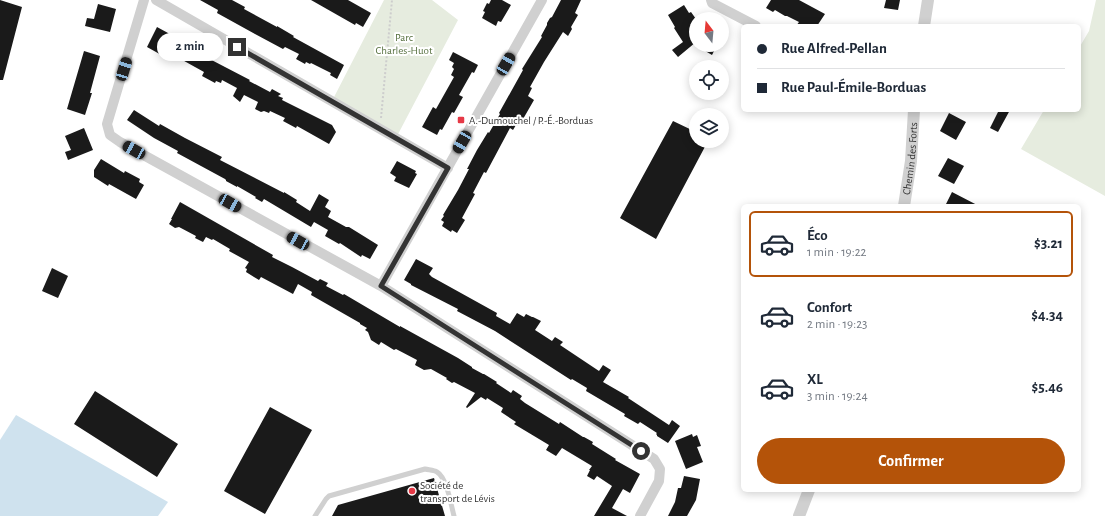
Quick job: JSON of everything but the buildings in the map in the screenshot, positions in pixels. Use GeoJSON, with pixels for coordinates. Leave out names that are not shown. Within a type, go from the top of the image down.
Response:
{"type":"FeatureCollection","features":[{"type":"Feature","properties":{"kind":"street"},"geometry":{"type":"LineString","coordinates":[[144,0],[107,124],[110,136],[381,286],[654,459],[660,469],[659,481],[640,516]]}},
{"type":"Feature","properties":{"kind":"street"},"geometry":{"type":"LineString","coordinates":[[156,0],[448,168]]}},
{"type":"Feature","properties":{"kind":"street"},"geometry":{"type":"LineString","coordinates":[[381,286],[542,0]]}},
{"type":"Feature","properties":{"kind":"street"},"geometry":{"type":"LineString","coordinates":[[711,0],[712,4],[752,24]]}},
{"type":"Feature","properties":{"kind":"street"},"geometry":{"type":"LineString","coordinates":[[924,24],[928,0]]}},
{"type":"Feature","properties":{"kind":"street","name":"Chemin des Forts"},"geometry":{"type":"LineString","coordinates":[[904,204],[911,161],[914,112]]}},
{"type":"Feature","properties":{"kind":"street"},"geometry":{"type":"LineString","coordinates":[[799,516],[808,492]]}},
{"type":"Feature","properties":{"kind":"lane"},"geometry":{"type":"LineString","coordinates":[[315,516],[319,508],[329,496],[425,469],[437,472],[441,476],[454,516]]}},
{"type":"Feature","properties":{"kind":"path"},"geometry":{"type":"LineString","coordinates":[[380,129],[392,0]]}},
{"type":"Feature","properties":{"kind":"green space","name":"Parc Charles-Huot"},"geometry":{"type":"Polygon","coordinates":[[[384,0],[432,0],[458,20],[396,138],[332,101],[384,0]]]}},
{"type":"Feature","properties":{"kind":"green space"},"geometry":{"type":"Polygon","coordinates":[[[1096,0],[1105,0],[1105,196],[1021,149],[1043,112],[1081,112],[1081,45],[1089,31],[1096,0]]]}},
{"type":"Feature","properties":{"kind":"water"},"geometry":{"type":"Polygon","coordinates":[[[16,415],[168,502],[158,516],[0,516],[0,440],[16,415]]]}},
{"type":"Feature","properties":{"kind":"place","name":"A.-Dumouchel / P.-É.-Borduas"},"geometry":{"type":"Point","coordinates":[461,120]}},
{"type":"Feature","properties":{"kind":"place","name":"Société de transport de Lévis"},"geometry":{"type":"Point","coordinates":[412,491]}},
{"type":"Feature","properties":{"kind":"route"},"geometry":{"type":"LineString","coordinates":[[237,47],[448,168],[381,286],[641,451]]}}]}
